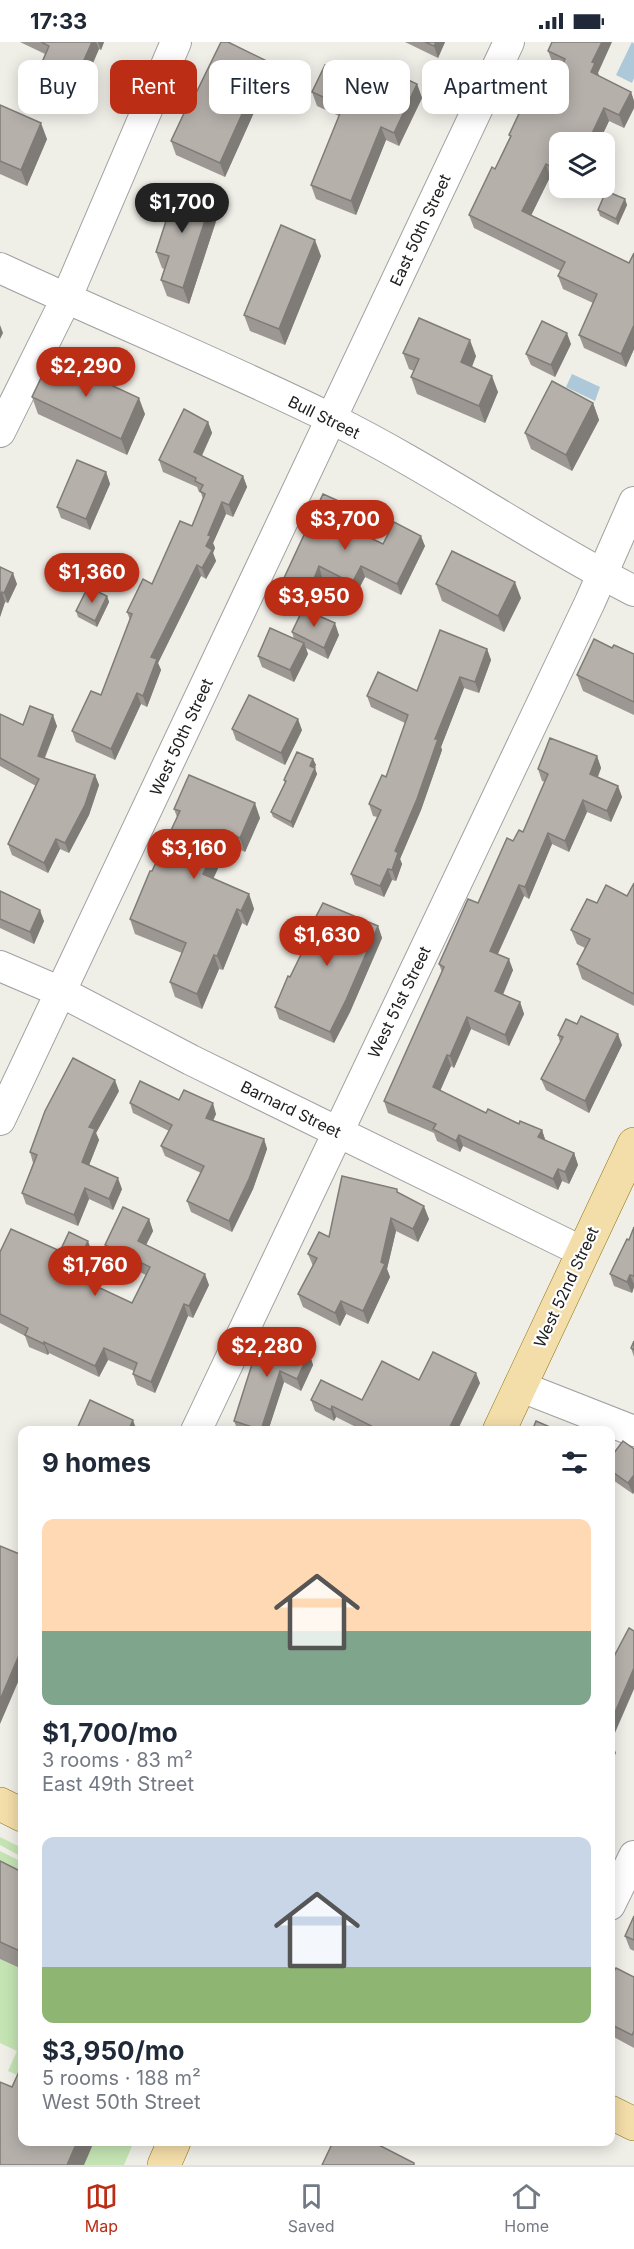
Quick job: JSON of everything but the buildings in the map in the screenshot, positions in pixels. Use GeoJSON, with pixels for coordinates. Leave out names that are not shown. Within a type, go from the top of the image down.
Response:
{"type":"FeatureCollection","features":[{"type":"Feature","properties":{"kind":"main road","name":"West 52nd Street"},"geometry":{"type":"LineString","coordinates":[[501,1426],[634,1144]]}},
{"type":"Feature","properties":{"kind":"main road"},"geometry":{"type":"LineString","coordinates":[[615,2114],[634,2124]]}},
{"type":"Feature","properties":{"kind":"main road"},"geometry":{"type":"LineString","coordinates":[[164,2165],[172,2146]]}},
{"type":"Feature","properties":{"kind":"street"},"geometry":{"type":"LineString","coordinates":[[0,432],[66,299],[176,42]]}},
{"type":"Feature","properties":{"kind":"street","name":"East 50th Street"},"geometry":{"type":"LineString","coordinates":[[331,419],[509,42]]}},
{"type":"Feature","properties":{"kind":"street","name":"Bull Street"},"geometry":{"type":"LineString","coordinates":[[0,268],[331,419],[462,490],[603,575],[634,591]]}},
{"type":"Feature","properties":{"kind":"street","name":"West 50th Street"},"geometry":{"type":"LineString","coordinates":[[0,1120],[331,419]]}},
{"type":"Feature","properties":{"kind":"street","name":"West 51st Street"},"geometry":{"type":"LineString","coordinates":[[198,1426],[603,575],[634,502]]}},
{"type":"Feature","properties":{"kind":"street","name":"Barnard Street"},"geometry":{"type":"LineString","coordinates":[[0,966],[61,992],[191,1060],[583,1252]]}},
{"type":"Feature","properties":{"kind":"street"},"geometry":{"type":"LineString","coordinates":[[519,1386],[634,1431]]}},
{"type":"Feature","properties":{"kind":"street"},"geometry":{"type":"LineString","coordinates":[[615,1895],[634,1856]]}},
{"type":"Feature","properties":{"kind":"green space"},"geometry":{"type":"Polygon","coordinates":[[[0,1837],[18,1846],[18,1855],[0,1845],[0,1837]]]}},
{"type":"Feature","properties":{"kind":"green space"},"geometry":{"type":"Polygon","coordinates":[[[0,1851],[18,1860],[18,1887],[0,1878],[0,1851]]]}},
{"type":"Feature","properties":{"kind":"green space"},"geometry":{"type":"Polygon","coordinates":[[[0,1959],[18,1967],[18,2075],[8,2071],[17,2051],[0,2043],[0,1959]]]}},
{"type":"Feature","properties":{"kind":"green space"},"geometry":{"type":"Polygon","coordinates":[[[92,2146],[132,2146],[124,2165],[83,2165],[92,2146]]]}},
{"type":"Feature","properties":{"kind":"water"},"geometry":{"type":"Polygon","coordinates":[[[632,42],[634,44],[634,78],[632,83],[616,75],[632,42]]]}},
{"type":"Feature","properties":{"kind":"water"},"geometry":{"type":"Polygon","coordinates":[[[572,374],[600,387],[595,401],[566,387],[572,374]]]}}]}
